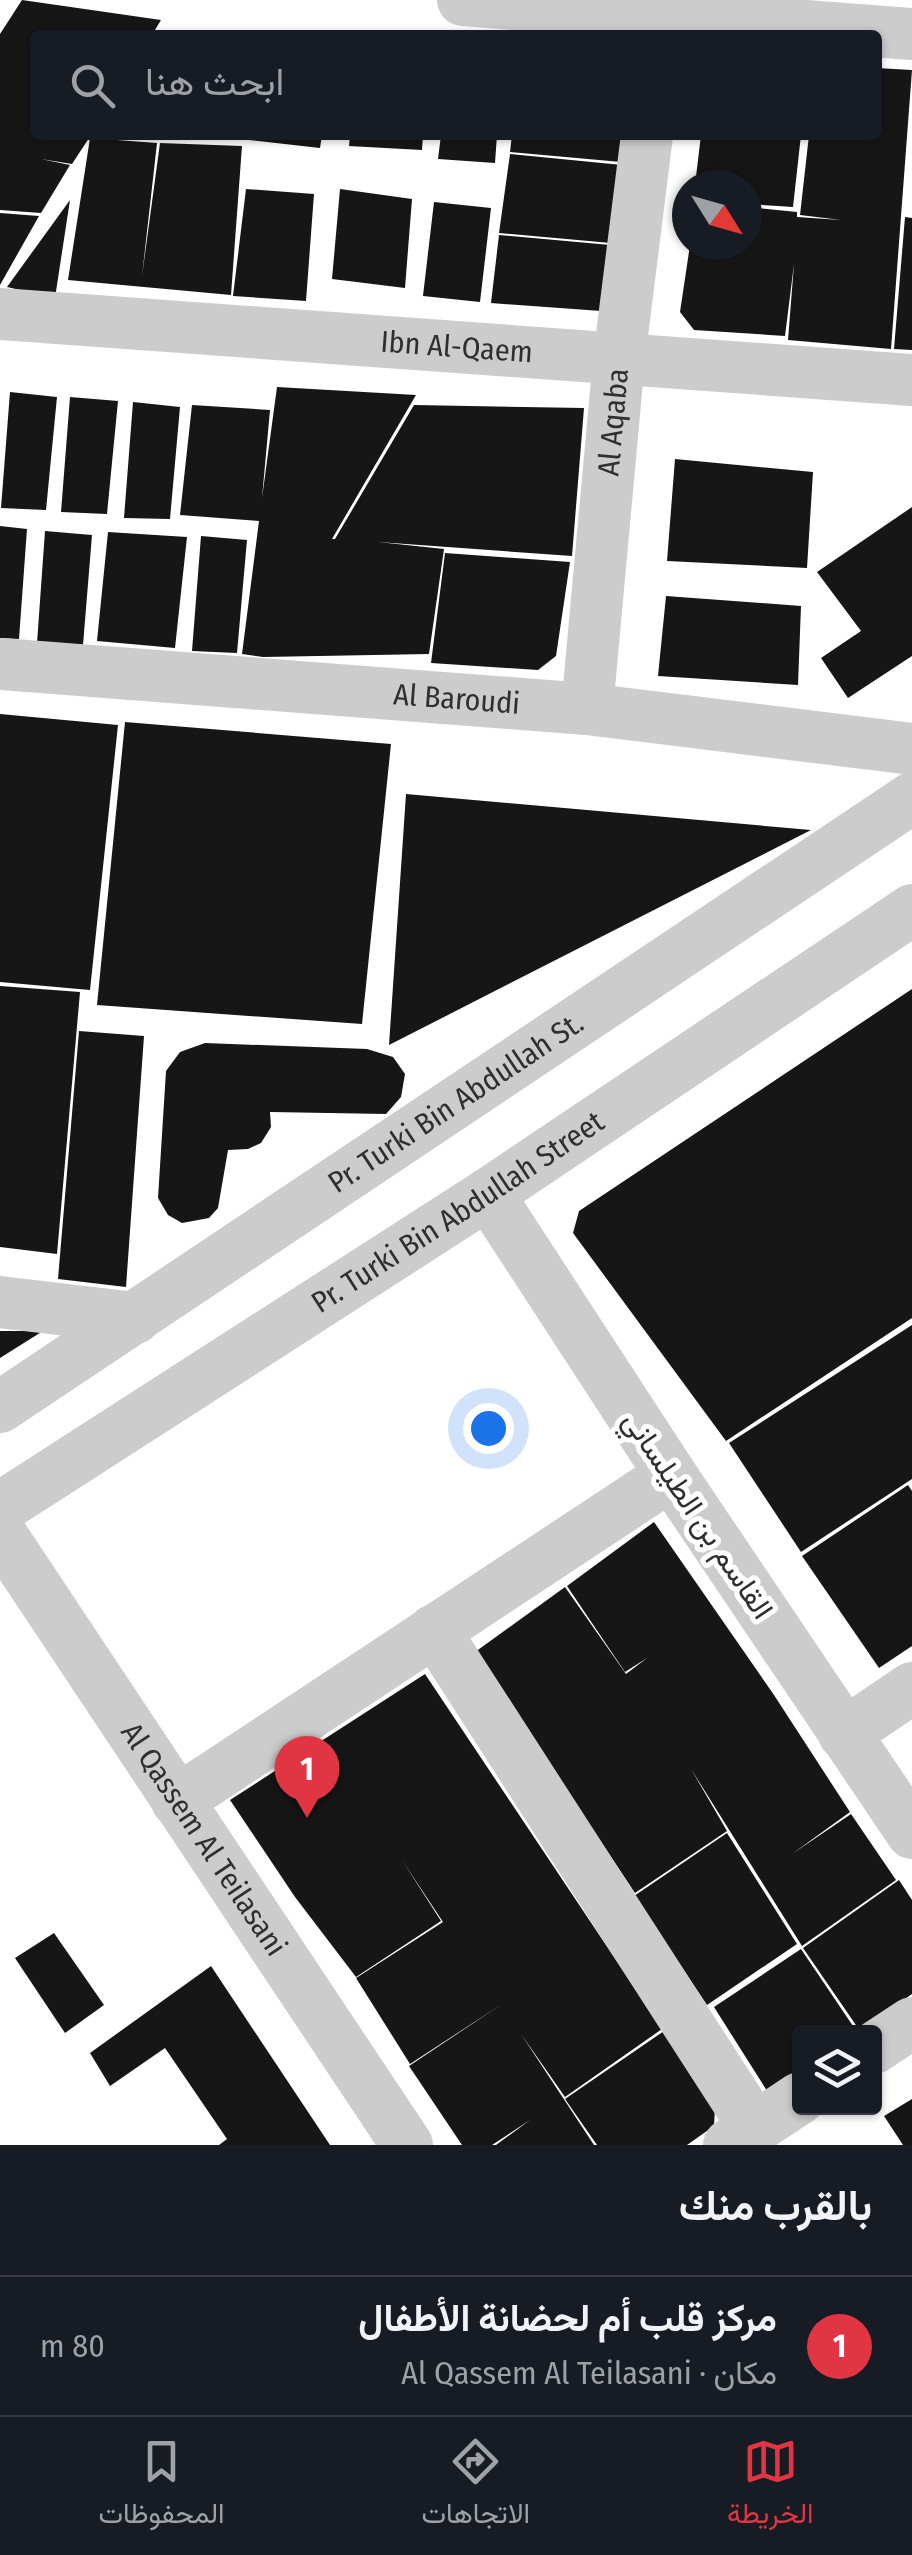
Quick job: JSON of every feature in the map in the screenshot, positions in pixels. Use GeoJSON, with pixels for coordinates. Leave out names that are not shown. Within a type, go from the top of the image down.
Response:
{"type":"FeatureCollection","features":[{"type":"Feature","properties":{"kind":"street"},"geometry":{"type":"LineString","coordinates":[[463,0],[853,30]]}},
{"type":"Feature","properties":{"kind":"street"},"geometry":{"type":"LineString","coordinates":[[882,32],[912,34]]}},
{"type":"Feature","properties":{"kind":"street","name":"Al Aqaba"},"geometry":{"type":"LineString","coordinates":[[587,710],[620,359],[646,140]]}},
{"type":"Feature","properties":{"kind":"street","name":"Ibn Al-Qaem"},"geometry":{"type":"LineString","coordinates":[[0,314],[912,380]]}},
{"type":"Feature","properties":{"kind":"street","name":"Al Baroudi"},"geometry":{"type":"LineString","coordinates":[[0,664],[587,710],[912,749]]}},
{"type":"Feature","properties":{"kind":"street","name":"Pr. Turki Bin Abdullah St."},"geometry":{"type":"LineString","coordinates":[[0,1406],[912,798]]}},
{"type":"Feature","properties":{"kind":"street","name":"Pr. Turki Bin Abdullah Street"},"geometry":{"type":"LineString","coordinates":[[0,1508],[488,1194],[912,910]]}},
{"type":"Feature","properties":{"kind":"street","name":"القاسم بن الطيلساني"},"geometry":{"type":"LineString","coordinates":[[488,1194],[912,1833]]}},
{"type":"Feature","properties":{"kind":"street"},"geometry":{"type":"LineString","coordinates":[[0,1302],[135,1318]]}},
{"type":"Feature","properties":{"kind":"street"},"geometry":{"type":"LineString","coordinates":[[177,1801],[671,1475]]}},
{"type":"Feature","properties":{"kind":"street","name":"Al Qassem Al Teilasani"},"geometry":{"type":"LineString","coordinates":[[0,1533],[407,2145]]}},
{"type":"Feature","properties":{"kind":"street"},"geometry":{"type":"LineString","coordinates":[[434,1630],[742,2136],[792,2103]]}},
{"type":"Feature","properties":{"kind":"street"},"geometry":{"type":"LineString","coordinates":[[844,1734],[912,1688]]}},
{"type":"Feature","properties":{"kind":"street"},"geometry":{"type":"LineString","coordinates":[[882,2043],[912,2023]]}},
{"type":"Feature","properties":{"kind":"building"},"geometry":{"type":"Polygon","coordinates":[[[22,0],[161,20],[155,30],[30,30],[30,140],[88,140],[72,164],[41,159],[70,165],[41,213],[0,210],[0,34],[22,0]]]}},
{"type":"Feature","properties":{"kind":"building"},"geometry":{"type":"Polygon","coordinates":[[[882,68],[912,70],[891,349],[788,340],[794,264],[785,336],[694,330],[680,312],[688,260],[762,260],[762,208],[797,212],[797,217],[841,220],[800,215],[808,140],[882,140],[882,68]]]}},
{"type":"Feature","properties":{"kind":"building"},"geometry":{"type":"Polygon","coordinates":[[[90,140],[157,143],[142,276],[160,143],[242,146],[231,295],[68,280],[90,140]]]}},
{"type":"Feature","properties":{"kind":"building"},"geometry":{"type":"Polygon","coordinates":[[[249,140],[321,140],[320,148],[249,140]]]}},
{"type":"Feature","properties":{"kind":"building"},"geometry":{"type":"Polygon","coordinates":[[[350,140],[423,140],[422,150],[349,146],[350,140]]]}},
{"type":"Feature","properties":{"kind":"building"},"geometry":{"type":"Polygon","coordinates":[[[440,140],[497,140],[495,163],[438,159],[440,140]]]}},
{"type":"Feature","properties":{"kind":"building"},"geometry":{"type":"Polygon","coordinates":[[[511,140],[623,140],[621,162],[510,152],[511,140]]]}},
{"type":"Feature","properties":{"kind":"building"},"geometry":{"type":"Polygon","coordinates":[[[700,140],[800,140],[793,207],[762,205],[762,170],[697,170],[700,140]]]}},
{"type":"Feature","properties":{"kind":"building"},"geometry":{"type":"Polygon","coordinates":[[[510,154],[622,165],[611,243],[499,233],[510,154]]]}},
{"type":"Feature","properties":{"kind":"building"},"geometry":{"type":"Polygon","coordinates":[[[246,189],[314,194],[306,301],[233,296],[246,189]]]}},
{"type":"Feature","properties":{"kind":"building"},"geometry":{"type":"Polygon","coordinates":[[[340,189],[412,199],[405,288],[332,279],[340,189]]]}},
{"type":"Feature","properties":{"kind":"building"},"geometry":{"type":"Polygon","coordinates":[[[70,200],[55,298],[7,287],[70,200]]]}},
{"type":"Feature","properties":{"kind":"building"},"geometry":{"type":"Polygon","coordinates":[[[434,202],[491,208],[480,302],[423,296],[434,202]]]}},
{"type":"Feature","properties":{"kind":"building"},"geometry":{"type":"Polygon","coordinates":[[[0,213],[39,216],[0,285],[0,213]]]}},
{"type":"Feature","properties":{"kind":"building"},"geometry":{"type":"Polygon","coordinates":[[[905,217],[912,218],[912,350],[894,349],[905,217]]]}},
{"type":"Feature","properties":{"kind":"building"},"geometry":{"type":"Polygon","coordinates":[[[499,235],[610,245],[601,311],[491,303],[499,235]]]}},
{"type":"Feature","properties":{"kind":"building"},"geometry":{"type":"Polygon","coordinates":[[[277,387],[416,395],[332,539],[414,405],[584,408],[572,556],[378,542],[444,549],[429,654],[263,657],[242,654],[259,521],[180,515],[192,405],[270,410],[262,498],[277,387]]]}},
{"type":"Feature","properties":{"kind":"building"},"geometry":{"type":"Polygon","coordinates":[[[10,392],[57,397],[46,510],[1,508],[10,392]]]}},
{"type":"Feature","properties":{"kind":"building"},"geometry":{"type":"Polygon","coordinates":[[[70,397],[118,401],[107,514],[61,512],[70,397]]]}},
{"type":"Feature","properties":{"kind":"building"},"geometry":{"type":"Polygon","coordinates":[[[133,402],[180,407],[170,519],[124,518],[133,402]]]}},
{"type":"Feature","properties":{"kind":"building"},"geometry":{"type":"Polygon","coordinates":[[[675,459],[813,472],[807,568],[667,561],[675,459]]]}},
{"type":"Feature","properties":{"kind":"building"},"geometry":{"type":"Polygon","coordinates":[[[912,507],[912,656],[848,698],[821,658],[861,631],[817,572],[912,507]]]}},
{"type":"Feature","properties":{"kind":"building"},"geometry":{"type":"Polygon","coordinates":[[[0,526],[27,529],[19,639],[0,638],[0,526]]]}},
{"type":"Feature","properties":{"kind":"building"},"geometry":{"type":"Polygon","coordinates":[[[45,531],[92,535],[83,645],[37,643],[45,531]]]}},
{"type":"Feature","properties":{"kind":"building"},"geometry":{"type":"Polygon","coordinates":[[[108,532],[187,537],[175,648],[97,641],[108,532]]]}},
{"type":"Feature","properties":{"kind":"building"},"geometry":{"type":"Polygon","coordinates":[[[201,536],[247,540],[237,653],[192,651],[201,536]]]}},
{"type":"Feature","properties":{"kind":"building"},"geometry":{"type":"Polygon","coordinates":[[[445,553],[570,562],[556,656],[538,670],[431,663],[445,553]]]}},
{"type":"Feature","properties":{"kind":"building"},"geometry":{"type":"Polygon","coordinates":[[[666,596],[801,606],[798,685],[658,676],[666,596]]]}},
{"type":"Feature","properties":{"kind":"building"},"geometry":{"type":"Polygon","coordinates":[[[0,714],[118,725],[90,990],[0,982],[0,714]]]}},
{"type":"Feature","properties":{"kind":"building"},"geometry":{"type":"Polygon","coordinates":[[[125,722],[391,744],[362,1024],[97,1005],[125,722]]]}},
{"type":"Feature","properties":{"kind":"building"},"geometry":{"type":"Polygon","coordinates":[[[406,794],[811,830],[389,1045],[406,794]]]}},
{"type":"Feature","properties":{"kind":"building"},"geometry":{"type":"Polygon","coordinates":[[[0,986],[80,992],[57,1254],[0,1247],[0,986]]]}},
{"type":"Feature","properties":{"kind":"building"},"geometry":{"type":"Polygon","coordinates":[[[912,989],[912,1318],[726,1441],[573,1233],[579,1211],[912,989]]]}},
{"type":"Feature","properties":{"kind":"building"},"geometry":{"type":"Polygon","coordinates":[[[79,1031],[144,1036],[126,1287],[58,1279],[79,1031]]]}},
{"type":"Feature","properties":{"kind":"building"},"geometry":{"type":"Polygon","coordinates":[[[205,1043],[367,1049],[393,1057],[405,1074],[401,1097],[386,1114],[270,1112],[271,1127],[261,1143],[248,1149],[228,1150],[218,1208],[209,1218],[182,1223],[168,1215],[158,1198],[166,1071],[180,1052],[205,1043]]]}},
{"type":"Feature","properties":{"kind":"building"},"geometry":{"type":"Polygon","coordinates":[[[912,1325],[912,1479],[801,1552],[729,1443],[912,1325]]]}},
{"type":"Feature","properties":{"kind":"building"},"geometry":{"type":"Polygon","coordinates":[[[0,1331],[43,1331],[0,1358],[0,1331]]]}},
{"type":"Feature","properties":{"kind":"building"},"geometry":{"type":"Polygon","coordinates":[[[908,1485],[912,1491],[912,1646],[879,1668],[802,1556],[908,1485]]]}},
{"type":"Feature","properties":{"kind":"building"},"geometry":{"type":"Polygon","coordinates":[[[654,1522],[850,1812],[792,1854],[851,1814],[896,1880],[802,1946],[691,1769],[727,1831],[635,1893],[475,1652],[565,1587],[626,1674],[647,1658],[625,1672],[567,1586],[654,1522]]]}},
{"type":"Feature","properties":{"kind":"building"},"geometry":{"type":"Polygon","coordinates":[[[425,1674],[662,2029],[565,2097],[521,2034],[594,2145],[496,2145],[530,2120],[492,2145],[462,2145],[409,2066],[502,2004],[410,2064],[356,1978],[443,1922],[402,1860],[441,1921],[356,1977],[295,1897],[230,1800],[425,1674]]]}},
{"type":"Feature","properties":{"kind":"building"},"geometry":{"type":"Polygon","coordinates":[[[727,1833],[797,1944],[707,2005],[634,1896],[727,1833]]]}},
{"type":"Feature","properties":{"kind":"building"},"geometry":{"type":"Polygon","coordinates":[[[899,1880],[912,1900],[912,1994],[868,2025],[856,2025],[803,1948],[899,1880]]]}},
{"type":"Feature","properties":{"kind":"building"},"geometry":{"type":"Polygon","coordinates":[[[54,1933],[104,2005],[65,2033],[15,1958],[54,1933]]]}},
{"type":"Feature","properties":{"kind":"building"},"geometry":{"type":"Polygon","coordinates":[[[801,1949],[852,2025],[792,2025],[792,2078],[769,2094],[714,2007],[801,1949]]]}},
{"type":"Feature","properties":{"kind":"building"},"geometry":{"type":"Polygon","coordinates":[[[211,1966],[330,2145],[219,2145],[227,2139],[165,2048],[110,2086],[90,2053],[211,1966]]]}},
{"type":"Feature","properties":{"kind":"building"},"geometry":{"type":"Polygon","coordinates":[[[664,2031],[715,2108],[714,2126],[687,2145],[597,2145],[565,2099],[664,2031]]]}},
{"type":"Feature","properties":{"kind":"building"},"geometry":{"type":"Polygon","coordinates":[[[912,2099],[912,2145],[903,2145],[884,2116],[912,2099]]]}},
{"type":"Feature","properties":{"kind":"place","name":"مركز قلب أم لحضانة الأطفال"},"geometry":{"type":"Point","coordinates":[307,1818]}}]}
